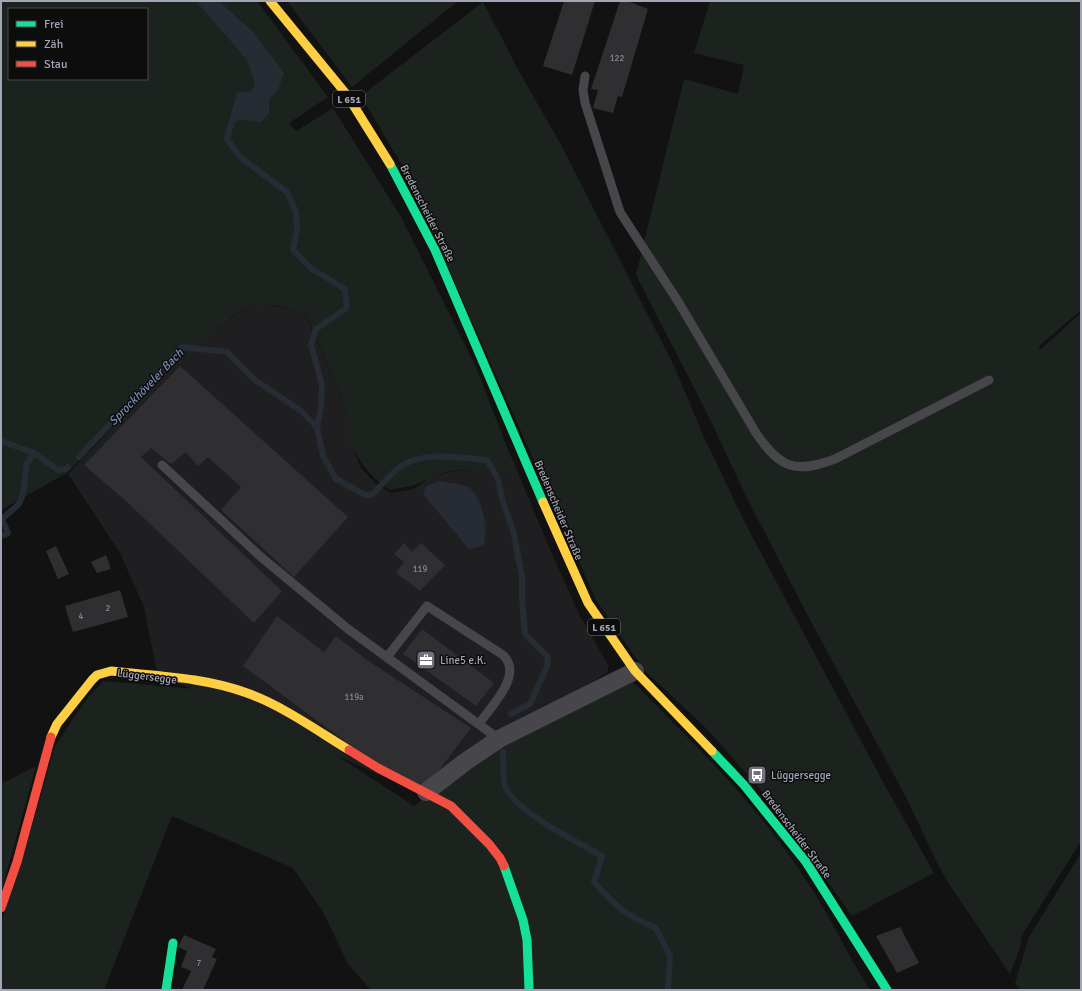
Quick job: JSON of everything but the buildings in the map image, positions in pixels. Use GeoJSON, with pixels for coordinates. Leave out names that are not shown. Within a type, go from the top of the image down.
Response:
{"type":"FeatureCollection","features":[{"type":"Feature","properties":{"kind":"main road","name":"Bredenscheider Straße"},"geometry":{"type":"LineString","coordinates":[[270,1],[347,95],[383,151],[414,206],[435,250],[570,566],[588,603],[635,671],[744,785],[806,862],[887,990]]}},
{"type":"Feature","properties":{"kind":"main road","name":"Lüggersegge"},"geometry":{"type":"LineString","coordinates":[[1,908],[17,862],[52,734],[57,724],[92,680],[104,673],[122,672],[218,684],[248,693],[281,709],[358,756],[451,806],[477,830],[500,858],[523,920],[527,940],[528,990]]}},
{"type":"Feature","properties":{"kind":"main road"},"geometry":{"type":"LineString","coordinates":[[166,990],[173,943]]}},
{"type":"Feature","properties":{"kind":"street"},"geometry":{"type":"LineString","coordinates":[[426,792],[465,762],[499,739],[635,671]]}},
{"type":"Feature","properties":{"kind":"lane"},"geometry":{"type":"LineString","coordinates":[[585,76],[583,90],[585,103],[620,212],[679,303],[756,433],[778,460],[802,468],[818,466],[836,460],[989,380]]}},
{"type":"Feature","properties":{"kind":"lane"},"geometry":{"type":"LineString","coordinates":[[162,465],[261,557],[348,629],[499,739]]}},
{"type":"Feature","properties":{"kind":"lane"},"geometry":{"type":"LineString","coordinates":[[387,657],[427,606],[503,654],[509,660],[511,668],[510,676],[504,688],[479,724]]}},
{"type":"Feature","properties":{"kind":"shaded area"},"geometry":{"type":"Polygon","coordinates":[[[1,1],[257,1],[328,97],[289,123],[296,131],[333,108],[401,217],[476,367],[516,467],[508,469],[473,468],[445,472],[412,486],[390,490],[376,480],[363,465],[350,445],[350,419],[306,314],[283,307],[260,305],[243,308],[153,382],[123,416],[67,473],[1,510],[1,1]]]}},
{"type":"Feature","properties":{"kind":"shaded area"},"geometry":{"type":"Polygon","coordinates":[[[196,1],[219,1],[253,32],[284,73],[278,90],[269,99],[269,113],[261,122],[246,120],[232,121],[230,118],[237,92],[251,92],[255,83],[247,60],[196,1]]]}},
{"type":"Feature","properties":{"kind":"shaded area"},"geometry":{"type":"Polygon","coordinates":[[[287,1],[458,1],[352,87],[287,1]]]}},
{"type":"Feature","properties":{"kind":"shaded area"},"geometry":{"type":"Polygon","coordinates":[[[710,1],[1081,1],[1081,310],[1038,347],[1041,349],[1081,313],[1081,841],[1022,935],[1021,944],[1010,974],[939,867],[907,799],[808,616],[747,498],[704,407],[636,275],[684,79],[738,94],[744,65],[694,53],[710,1]]]}},
{"type":"Feature","properties":{"kind":"shaded area"},"geometry":{"type":"Polygon","coordinates":[[[483,2],[521,75],[561,145],[674,366],[703,435],[746,525],[883,782],[934,873],[852,916],[774,805],[706,728],[644,670],[596,600],[406,173],[413,170],[406,172],[361,96],[483,2]]]}},
{"type":"Feature","properties":{"kind":"shaded area"},"geometry":{"type":"Polygon","coordinates":[[[259,304],[287,308],[305,313],[350,419],[350,443],[361,468],[375,483],[391,493],[414,489],[429,478],[445,473],[473,468],[516,468],[579,614],[608,665],[608,672],[419,793],[157,673],[144,607],[120,553],[68,474],[123,416],[152,381],[244,308],[259,304]]]}},
{"type":"Feature","properties":{"kind":"shaded area"},"geometry":{"type":"Polygon","coordinates":[[[439,481],[460,484],[472,490],[480,504],[485,523],[486,532],[483,546],[469,549],[423,494],[426,486],[439,481]]]}},
{"type":"Feature","properties":{"kind":"shaded area"},"geometry":{"type":"Polygon","coordinates":[[[103,681],[219,691],[272,713],[414,806],[476,758],[633,682],[719,770],[778,840],[816,895],[870,990],[371,990],[348,964],[323,912],[293,868],[172,816],[104,990],[1,990],[1,922],[30,833],[55,746],[86,700],[103,681]]]}},
{"type":"Feature","properties":{"kind":"shaded area"},"geometry":{"type":"Polygon","coordinates":[[[36,766],[1,893],[1,784],[36,766]]]}},
{"type":"Feature","properties":{"kind":"shaded area"},"geometry":{"type":"Polygon","coordinates":[[[1081,853],[1081,990],[1020,990],[1015,983],[1029,937],[1081,853]]]}},
{"type":"Feature","properties":{"kind":"waterway","name":"Sprockhöveler Bach"},"geometry":{"type":"LineString","coordinates":[[238,116],[232,121],[227,139],[240,157],[287,192],[296,212],[297,230],[293,250],[312,269],[345,289],[347,308],[316,329],[311,345],[322,385],[321,407],[317,427],[323,456],[336,479],[365,495],[372,495],[389,476],[400,467],[420,458],[442,456],[487,460],[498,479],[502,499],[514,534],[522,578],[525,634],[548,657],[547,666],[530,704],[511,714]]}},
{"type":"Feature","properties":{"kind":"waterway","name":"Sprockhöveler Bach"},"geometry":{"type":"LineString","coordinates":[[79,457],[182,347],[227,352],[255,380],[301,411],[317,427]]}},
{"type":"Feature","properties":{"kind":"waterway","name":"Sprockhöveler Bach"},"geometry":{"type":"LineString","coordinates":[[1,441],[34,453],[58,470],[66,469],[68,467]]}},
{"type":"Feature","properties":{"kind":"waterway"},"geometry":{"type":"LineString","coordinates":[[4,535],[8,533],[2,519],[19,504],[23,494],[27,463],[34,453]]}},
{"type":"Feature","properties":{"kind":"waterway","name":"Sprockhöveler Bach"},"geometry":{"type":"LineString","coordinates":[[503,752],[504,782],[511,796],[521,806],[548,826],[602,856],[594,882],[622,910],[636,919],[656,928],[670,956],[668,990]]}},
{"type":"Feature","properties":{"kind":"traffic: fast"},"geometry":{"type":"LineString","coordinates":[[390,164],[435,250],[543,502]]}},
{"type":"Feature","properties":{"kind":"traffic: fast"},"geometry":{"type":"LineString","coordinates":[[712,751],[744,785],[806,862],[887,990]]}},
{"type":"Feature","properties":{"kind":"traffic: fast"},"geometry":{"type":"LineString","coordinates":[[504,866],[523,920],[527,940],[529,990]]}},
{"type":"Feature","properties":{"kind":"traffic: fast"},"geometry":{"type":"LineString","coordinates":[[166,990],[173,943]]}},
{"type":"Feature","properties":{"kind":"traffic: slow"},"geometry":{"type":"LineString","coordinates":[[270,1],[347,95],[390,164]]}},
{"type":"Feature","properties":{"kind":"traffic: slow"},"geometry":{"type":"LineString","coordinates":[[543,502],[588,603],[635,671],[712,751]]}},
{"type":"Feature","properties":{"kind":"traffic: slow"},"geometry":{"type":"LineString","coordinates":[[51,737],[57,724],[92,680],[97,675],[111,671],[197,680],[247,693],[286,711],[349,750]]}},
{"type":"Feature","properties":{"kind":"traffic: jam"},"geometry":{"type":"LineString","coordinates":[[1,908],[17,862],[51,737]]}},
{"type":"Feature","properties":{"kind":"traffic: jam"},"geometry":{"type":"LineString","coordinates":[[349,750],[378,768],[451,806],[489,844],[500,858],[504,866]]}},
{"type":"Feature","properties":{"kind":"place","name":"Line5 e.K."},"geometry":{"type":"Point","coordinates":[426,660]}},
{"type":"Feature","properties":{"kind":"place","name":"Lüggersegge"},"geometry":{"type":"Point","coordinates":[757,775]}}]}
